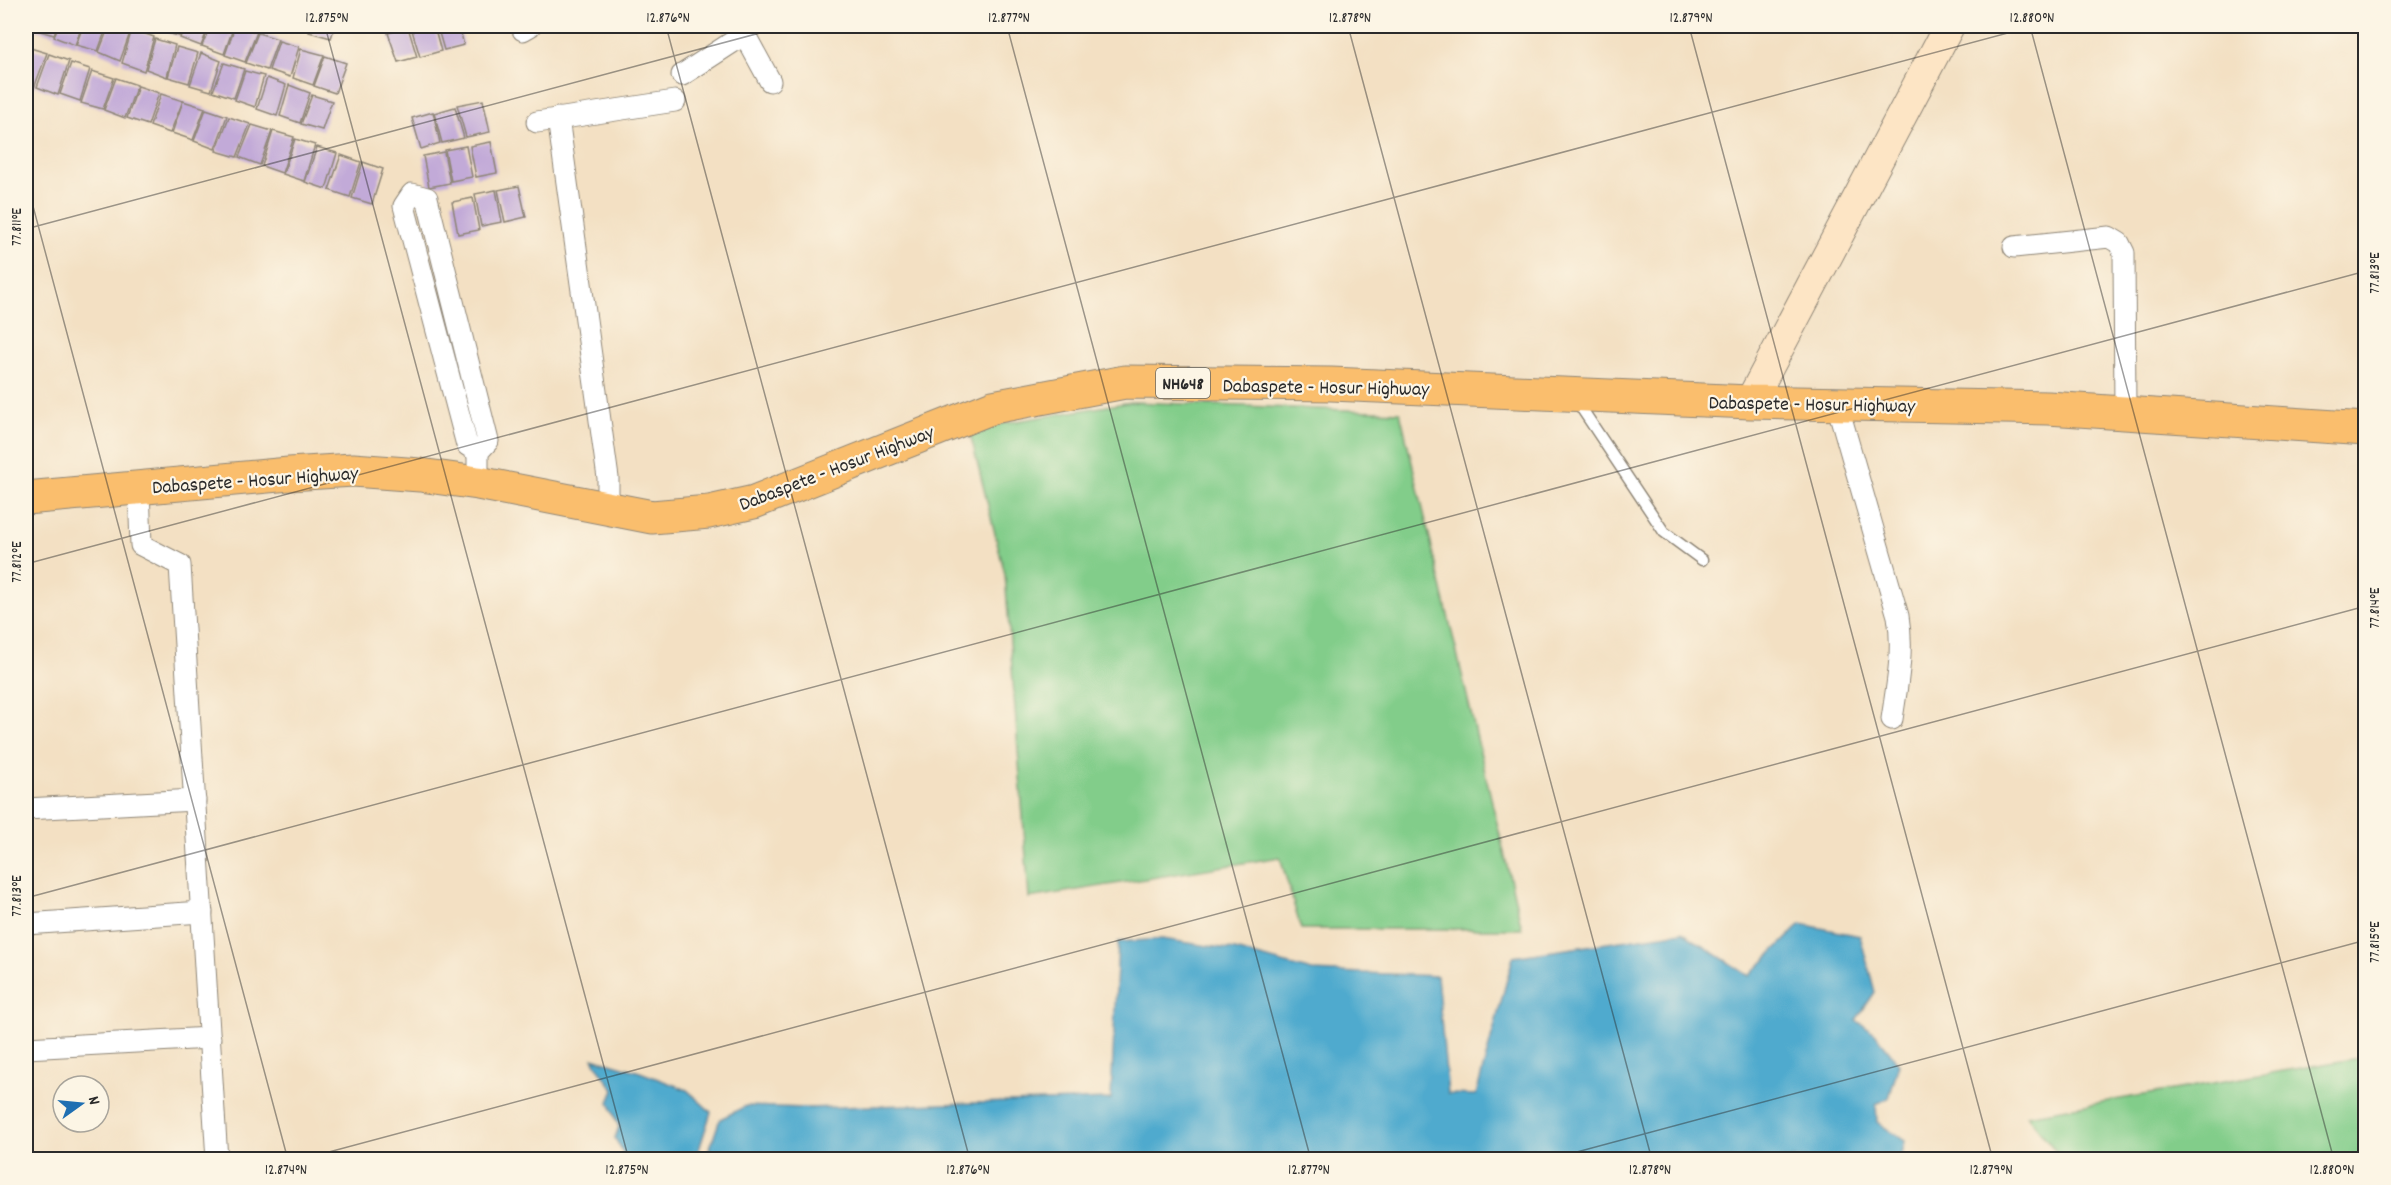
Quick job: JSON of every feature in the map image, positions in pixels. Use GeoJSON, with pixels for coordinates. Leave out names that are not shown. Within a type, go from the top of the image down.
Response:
{"type":"FeatureCollection","features":[{"type":"Feature","properties":{"kind":"highway","name":"Dabaspete - Hosur Highway"},"geometry":{"type":"LineString","coordinates":[[26,498],[353,470],[420,475],[478,468],[608,509],[652,517],[709,512],[754,502],[993,407],[1125,382],[1331,384],[1750,402],[2048,408],[2366,429]]}},
{"type":"Feature","properties":{"kind":"street"},"geometry":{"type":"LineString","coordinates":[[1750,402],[1949,26]]}},
{"type":"Feature","properties":{"kind":"street"},"geometry":{"type":"LineString","coordinates":[[682,75],[743,30],[770,81]]}},
{"type":"Feature","properties":{"kind":"street"},"geometry":{"type":"LineString","coordinates":[[537,122],[675,101]]}},
{"type":"Feature","properties":{"kind":"street"},"geometry":{"type":"LineString","coordinates":[[558,118],[608,478],[608,509]]}},
{"type":"Feature","properties":{"kind":"street"},"geometry":{"type":"LineString","coordinates":[[412,194],[427,198],[488,441],[478,468],[467,445],[404,206],[412,194]]}},
{"type":"Feature","properties":{"kind":"street"},"geometry":{"type":"LineString","coordinates":[[2014,247],[2109,237],[2119,243],[2124,253],[2125,413]]}},
{"type":"Feature","properties":{"kind":"street"},"geometry":{"type":"LineString","coordinates":[[1838,404],[1900,625],[1901,660],[1892,720]]}},
{"type":"Feature","properties":{"kind":"street"},"geometry":{"type":"LineString","coordinates":[[139,488],[141,545],[180,565],[217,1160]]}},
{"type":"Feature","properties":{"kind":"street"},"geometry":{"type":"LineString","coordinates":[[26,809],[195,800]]}},
{"type":"Feature","properties":{"kind":"street"},"geometry":{"type":"LineString","coordinates":[[26,924],[202,912]]}},
{"type":"Feature","properties":{"kind":"street"},"geometry":{"type":"LineString","coordinates":[[26,1048],[210,1038]]}},
{"type":"Feature","properties":{"kind":"lane"},"geometry":{"type":"LineString","coordinates":[[1572,394],[1664,532],[1701,560]]}},
{"type":"Feature","properties":{"kind":"green space"},"geometry":{"type":"Polygon","coordinates":[[[1131,402],[1400,412],[1522,929],[1301,929],[1280,857],[1029,898],[1005,574],[969,429],[1131,402]]]}},
{"type":"Feature","properties":{"kind":"green space"},"geometry":{"type":"Polygon","coordinates":[[[2365,1057],[2365,1159],[2062,1159],[2027,1115],[2365,1057]]]}},
{"type":"Feature","properties":{"kind":"water"},"geometry":{"type":"Polygon","coordinates":[[[1801,924],[1860,936],[1875,992],[1856,1020],[1875,1033],[1899,1064],[1889,1098],[1876,1104],[1877,1122],[1905,1141],[1901,1159],[706,1159],[720,1119],[746,1106],[806,1108],[1111,1099],[1118,942],[1162,939],[1235,950],[1312,971],[1437,976],[1448,1094],[1476,1095],[1513,957],[1682,932],[1749,976],[1801,924]]]}},
{"type":"Feature","properties":{"kind":"water"},"geometry":{"type":"Polygon","coordinates":[[[593,1058],[640,1072],[687,1090],[711,1112],[696,1159],[624,1159],[615,1138],[619,1127],[609,1102],[614,1090],[593,1058]]]}},
{"type":"Feature","properties":{"kind":"building"},"geometry":{"type":"Polygon","coordinates":[[[34,26],[57,26],[54,35],[33,29],[34,26]]]}},
{"type":"Feature","properties":{"kind":"building"},"geometry":{"type":"Polygon","coordinates":[[[58,26],[82,26],[75,45],[54,37],[58,26]]]}},
{"type":"Feature","properties":{"kind":"building"},"geometry":{"type":"Polygon","coordinates":[[[83,26],[107,26],[98,51],[76,45],[83,26]]]}},
{"type":"Feature","properties":{"kind":"building"},"geometry":{"type":"Polygon","coordinates":[[[109,26],[131,30],[120,61],[99,52],[109,26]]]}},
{"type":"Feature","properties":{"kind":"building"},"geometry":{"type":"Polygon","coordinates":[[[161,26],[182,26],[179,36],[159,31],[161,26]]]}},
{"type":"Feature","properties":{"kind":"building"},"geometry":{"type":"Polygon","coordinates":[[[184,26],[209,26],[201,46],[180,38],[184,26]]]}},
{"type":"Feature","properties":{"kind":"building"},"geometry":{"type":"Polygon","coordinates":[[[210,26],[234,26],[224,54],[202,46],[210,26]]]}},
{"type":"Feature","properties":{"kind":"building"},"geometry":{"type":"Polygon","coordinates":[[[235,26],[257,32],[245,62],[225,55],[235,26]]]}},
{"type":"Feature","properties":{"kind":"building"},"geometry":{"type":"Polygon","coordinates":[[[311,26],[335,26],[331,38],[309,32],[311,26]]]}},
{"type":"Feature","properties":{"kind":"building"},"geometry":{"type":"Polygon","coordinates":[[[434,26],[441,51],[420,57],[411,27],[434,26]]]}},
{"type":"Feature","properties":{"kind":"building"},"geometry":{"type":"Polygon","coordinates":[[[437,26],[459,26],[464,45],[444,50],[437,26]]]}},
{"type":"Feature","properties":{"kind":"building"},"geometry":{"type":"Polygon","coordinates":[[[408,27],[417,57],[398,62],[388,33],[408,27]]]}},
{"type":"Feature","properties":{"kind":"building"},"geometry":{"type":"Polygon","coordinates":[[[132,29],[154,37],[144,71],[122,63],[132,29]]]}},
{"type":"Feature","properties":{"kind":"building"},"geometry":{"type":"Polygon","coordinates":[[[258,33],[278,39],[267,70],[246,63],[258,33]]]}},
{"type":"Feature","properties":{"kind":"building"},"geometry":{"type":"Polygon","coordinates":[[[155,39],[175,45],[167,77],[146,69],[155,39]]]}},
{"type":"Feature","properties":{"kind":"building"},"geometry":{"type":"Polygon","coordinates":[[[279,41],[299,47],[290,77],[269,70],[279,41]]]}},
{"type":"Feature","properties":{"kind":"building"},"geometry":{"type":"Polygon","coordinates":[[[27,47],[47,53],[34,88],[26,84],[27,47]]]}},
{"type":"Feature","properties":{"kind":"building"},"geometry":{"type":"Polygon","coordinates":[[[177,47],[198,53],[189,83],[168,77],[177,47]]]}},
{"type":"Feature","properties":{"kind":"building"},"geometry":{"type":"Polygon","coordinates":[[[301,49],[324,55],[313,85],[293,78],[301,49]]]}},
{"type":"Feature","properties":{"kind":"building"},"geometry":{"type":"Polygon","coordinates":[[[201,53],[221,61],[211,91],[190,85],[201,53]]]}},
{"type":"Feature","properties":{"kind":"building"},"geometry":{"type":"Polygon","coordinates":[[[49,54],[69,61],[58,95],[37,87],[49,54]]]}},
{"type":"Feature","properties":{"kind":"building"},"geometry":{"type":"Polygon","coordinates":[[[325,56],[346,63],[335,93],[314,86],[325,56]]]}},
{"type":"Feature","properties":{"kind":"building"},"geometry":{"type":"Polygon","coordinates":[[[71,63],[90,69],[80,101],[60,94],[71,63]]]}},
{"type":"Feature","properties":{"kind":"building"},"geometry":{"type":"Polygon","coordinates":[[[224,63],[244,69],[234,98],[213,91],[224,63]]]}},
{"type":"Feature","properties":{"kind":"building"},"geometry":{"type":"Polygon","coordinates":[[[92,71],[114,78],[103,109],[81,103],[92,71]]]}},
{"type":"Feature","properties":{"kind":"building"},"geometry":{"type":"Polygon","coordinates":[[[245,71],[264,76],[255,107],[235,100],[245,71]]]}},
{"type":"Feature","properties":{"kind":"building"},"geometry":{"type":"Polygon","coordinates":[[[116,78],[137,85],[125,118],[104,110],[116,78]]]}},
{"type":"Feature","properties":{"kind":"building"},"geometry":{"type":"Polygon","coordinates":[[[267,78],[286,85],[277,116],[257,109],[267,78]]]}},
{"type":"Feature","properties":{"kind":"building"},"geometry":{"type":"Polygon","coordinates":[[[289,85],[310,93],[300,123],[280,116],[289,85]]]}},
{"type":"Feature","properties":{"kind":"building"},"geometry":{"type":"Polygon","coordinates":[[[138,86],[159,93],[148,125],[127,118],[138,86]]]}},
{"type":"Feature","properties":{"kind":"building"},"geometry":{"type":"Polygon","coordinates":[[[161,94],[183,101],[170,133],[150,126],[161,94]]]}},
{"type":"Feature","properties":{"kind":"building"},"geometry":{"type":"Polygon","coordinates":[[[312,95],[332,101],[322,130],[301,124],[312,95]]]}},
{"type":"Feature","properties":{"kind":"building"},"geometry":{"type":"Polygon","coordinates":[[[483,100],[490,132],[466,137],[457,105],[483,100]]]}},
{"type":"Feature","properties":{"kind":"building"},"geometry":{"type":"Polygon","coordinates":[[[183,101],[205,108],[193,140],[172,133],[183,101]]]}},
{"type":"Feature","properties":{"kind":"building"},"geometry":{"type":"Polygon","coordinates":[[[455,107],[464,138],[442,143],[434,113],[455,107]]]}},
{"type":"Feature","properties":{"kind":"building"},"geometry":{"type":"Polygon","coordinates":[[[206,109],[227,116],[215,149],[194,141],[206,109]]]}},
{"type":"Feature","properties":{"kind":"building"},"geometry":{"type":"Polygon","coordinates":[[[433,112],[440,143],[421,149],[412,118],[433,112]]]}},
{"type":"Feature","properties":{"kind":"building"},"geometry":{"type":"Polygon","coordinates":[[[229,117],[250,124],[237,157],[216,151],[229,117]]]}},
{"type":"Feature","properties":{"kind":"building"},"geometry":{"type":"Polygon","coordinates":[[[252,125],[272,131],[260,165],[239,157],[252,125]]]}},
{"type":"Feature","properties":{"kind":"building"},"geometry":{"type":"Polygon","coordinates":[[[273,131],[294,137],[282,173],[262,166],[273,131]]]}},
{"type":"Feature","properties":{"kind":"building"},"geometry":{"type":"Polygon","coordinates":[[[295,139],[315,145],[304,181],[283,174],[295,139]]]}},
{"type":"Feature","properties":{"kind":"building"},"geometry":{"type":"Polygon","coordinates":[[[491,142],[497,173],[476,177],[470,146],[491,142]]]}},
{"type":"Feature","properties":{"kind":"building"},"geometry":{"type":"Polygon","coordinates":[[[466,146],[472,177],[451,181],[445,150],[466,146]]]}},
{"type":"Feature","properties":{"kind":"building"},"geometry":{"type":"Polygon","coordinates":[[[317,147],[337,153],[326,189],[305,182],[317,147]]]}},
{"type":"Feature","properties":{"kind":"building"},"geometry":{"type":"Polygon","coordinates":[[[444,152],[450,183],[429,187],[423,156],[444,152]]]}},
{"type":"Feature","properties":{"kind":"building"},"geometry":{"type":"Polygon","coordinates":[[[341,155],[361,162],[350,197],[329,190],[341,155]]]}},
{"type":"Feature","properties":{"kind":"building"},"geometry":{"type":"Polygon","coordinates":[[[363,162],[383,169],[372,204],[352,198],[363,162]]]}},
{"type":"Feature","properties":{"kind":"building"},"geometry":{"type":"Polygon","coordinates":[[[519,186],[526,217],[505,222],[498,190],[519,186]]]}},
{"type":"Feature","properties":{"kind":"building"},"geometry":{"type":"Polygon","coordinates":[[[496,190],[502,222],[481,226],[475,194],[496,190]]]}},
{"type":"Feature","properties":{"kind":"building"},"geometry":{"type":"Polygon","coordinates":[[[473,198],[479,230],[458,234],[452,202],[473,198]]]}}]}
